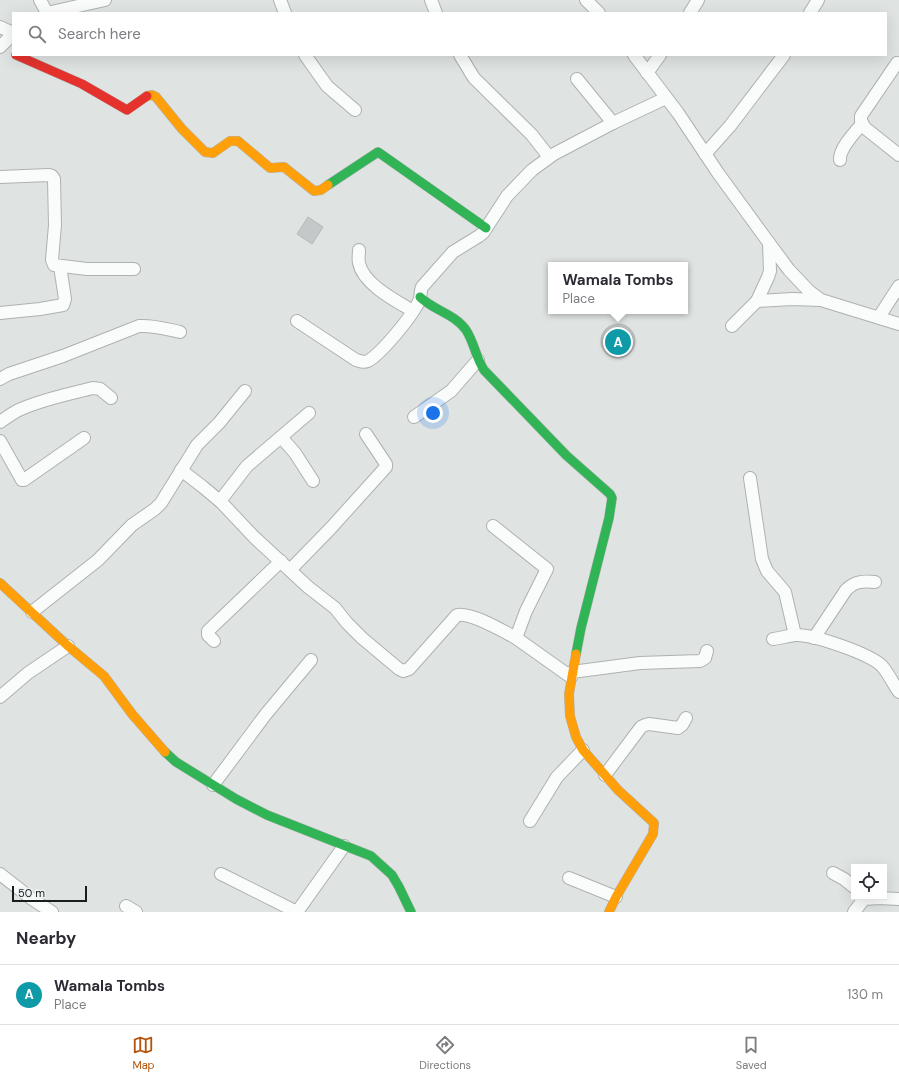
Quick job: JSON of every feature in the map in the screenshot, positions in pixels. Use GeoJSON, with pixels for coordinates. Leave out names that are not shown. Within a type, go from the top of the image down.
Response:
{"type":"FeatureCollection","features":[{"type":"Feature","properties":{"kind":"street"},"geometry":{"type":"LineString","coordinates":[[40,0],[46,12]]}},
{"type":"Feature","properties":{"kind":"street"},"geometry":{"type":"LineString","coordinates":[[51,12],[105,0]]}},
{"type":"Feature","properties":{"kind":"street"},"geometry":{"type":"LineString","coordinates":[[280,0],[285,12]]}},
{"type":"Feature","properties":{"kind":"street"},"geometry":{"type":"LineString","coordinates":[[431,0],[436,12]]}},
{"type":"Feature","properties":{"kind":"street"},"geometry":{"type":"LineString","coordinates":[[586,0],[598,12]]}},
{"type":"Feature","properties":{"kind":"street"},"geometry":{"type":"LineString","coordinates":[[691,12],[698,0]]}},
{"type":"Feature","properties":{"kind":"street"},"geometry":{"type":"LineString","coordinates":[[811,12],[818,0]]}},
{"type":"Feature","properties":{"kind":"street"},"geometry":{"type":"LineString","coordinates":[[0,27],[12,33]]}},
{"type":"Feature","properties":{"kind":"street"},"geometry":{"type":"LineString","coordinates":[[12,34],[0,48],[12,54]]}},
{"type":"Feature","properties":{"kind":"street"},"geometry":{"type":"LineString","coordinates":[[18,56],[82,84],[127,110],[146,95],[152,94],[182,129],[205,152],[213,153],[230,141],[238,141],[270,168],[284,167],[314,191],[321,190],[378,152],[486,228]]}},
{"type":"Feature","properties":{"kind":"street"},"geometry":{"type":"LineString","coordinates":[[306,56],[327,86],[355,110]]}},
{"type":"Feature","properties":{"kind":"street"},"geometry":{"type":"LineString","coordinates":[[461,56],[474,78],[532,135],[550,157]]}},
{"type":"Feature","properties":{"kind":"street"},"geometry":{"type":"LineString","coordinates":[[635,56],[789,270],[809,292],[821,300]]}},
{"type":"Feature","properties":{"kind":"street"},"geometry":{"type":"LineString","coordinates":[[647,73],[659,56]]}},
{"type":"Feature","properties":{"kind":"street"},"geometry":{"type":"LineString","coordinates":[[705,154],[730,126],[783,56]]}},
{"type":"Feature","properties":{"kind":"street"},"geometry":{"type":"LineString","coordinates":[[897,62],[861,116],[862,124],[899,154]]}},
{"type":"Feature","properties":{"kind":"street"},"geometry":{"type":"LineString","coordinates":[[577,79],[613,123]]}},
{"type":"Feature","properties":{"kind":"street"},"geometry":{"type":"LineString","coordinates":[[297,321],[337,348],[362,362],[367,361],[389,342],[413,311],[420,298],[422,287],[453,252],[479,236],[507,196],[532,170],[550,157],[613,123],[666,98]]}},
{"type":"Feature","properties":{"kind":"street"},"geometry":{"type":"LineString","coordinates":[[840,160],[840,154],[862,124]]}},
{"type":"Feature","properties":{"kind":"street"},"geometry":{"type":"LineString","coordinates":[[0,177],[49,174],[54,179],[56,225],[52,260],[54,264],[88,270],[134,269]]}},
{"type":"Feature","properties":{"kind":"street"},"geometry":{"type":"LineString","coordinates":[[732,326],[757,301],[770,271],[769,243]]}},
{"type":"Feature","properties":{"kind":"street"},"geometry":{"type":"LineString","coordinates":[[359,250],[359,263],[362,271],[371,282],[389,298],[413,311]]}},
{"type":"Feature","properties":{"kind":"street"},"geometry":{"type":"LineString","coordinates":[[0,312],[40,309],[63,305],[65,299],[60,266]]}},
{"type":"Feature","properties":{"kind":"street"},"geometry":{"type":"LineString","coordinates":[[879,318],[899,286]]}},
{"type":"Feature","properties":{"kind":"street"},"geometry":{"type":"LineString","coordinates":[[420,298],[461,324],[466,330],[478,360],[484,370],[548,434],[567,456],[610,494],[612,498],[609,518],[581,628],[571,675],[569,694],[570,716],[576,736],[583,750],[618,790],[654,823],[653,834],[616,897],[609,912]]}},
{"type":"Feature","properties":{"kind":"street"},"geometry":{"type":"LineString","coordinates":[[757,301],[787,299],[821,300],[899,324]]}},
{"type":"Feature","properties":{"kind":"street"},"geometry":{"type":"LineString","coordinates":[[0,379],[139,326],[147,325],[180,332]]}},
{"type":"Feature","properties":{"kind":"street"},"geometry":{"type":"LineString","coordinates":[[414,418],[452,391],[478,360]]}},
{"type":"Feature","properties":{"kind":"street"},"geometry":{"type":"LineString","coordinates":[[0,422],[20,409],[31,405],[94,388],[100,389],[111,398]]}},
{"type":"Feature","properties":{"kind":"street"},"geometry":{"type":"LineString","coordinates":[[32,612],[98,560],[132,525],[161,503],[197,445],[220,423],[245,391]]}},
{"type":"Feature","properties":{"kind":"street"},"geometry":{"type":"LineString","coordinates":[[220,501],[247,466],[309,413]]}},
{"type":"Feature","properties":{"kind":"street"},"geometry":{"type":"LineString","coordinates":[[290,570],[330,529],[386,467],[386,464],[366,434]]}},
{"type":"Feature","properties":{"kind":"street"},"geometry":{"type":"LineString","coordinates":[[281,437],[295,453],[313,481]]}},
{"type":"Feature","properties":{"kind":"street"},"geometry":{"type":"LineString","coordinates":[[0,442],[22,480],[24,480],[84,438]]}},
{"type":"Feature","properties":{"kind":"street"},"geometry":{"type":"LineString","coordinates":[[181,470],[220,501],[254,537],[308,587],[335,608],[346,623],[362,638],[403,671],[407,671],[411,667],[456,615],[462,614],[485,622],[516,638],[571,675],[634,664],[700,661],[706,658],[707,652]]}},
{"type":"Feature","properties":{"kind":"street"},"geometry":{"type":"LineString","coordinates":[[750,478],[762,559],[768,571],[785,592],[794,635]]}},
{"type":"Feature","properties":{"kind":"street"},"geometry":{"type":"LineString","coordinates":[[493,526],[547,569],[526,611],[516,638]]}},
{"type":"Feature","properties":{"kind":"street"},"geometry":{"type":"LineString","coordinates":[[214,641],[208,636],[208,631],[280,561]]}},
{"type":"Feature","properties":{"kind":"street"},"geometry":{"type":"LineString","coordinates":[[814,638],[846,590],[851,585],[857,582],[875,582]]}},
{"type":"Feature","properties":{"kind":"street"},"geometry":{"type":"LineString","coordinates":[[0,584],[68,646],[104,676],[132,714],[158,745],[176,762],[236,799],[267,815],[371,856],[385,866],[394,876],[411,912]]}},
{"type":"Feature","properties":{"kind":"street"},"geometry":{"type":"LineString","coordinates":[[773,639],[794,635],[814,638],[874,660],[887,673],[899,692]]}},
{"type":"Feature","properties":{"kind":"street"},"geometry":{"type":"LineString","coordinates":[[0,697],[28,673],[68,646]]}},
{"type":"Feature","properties":{"kind":"street"},"geometry":{"type":"LineString","coordinates":[[213,785],[266,714],[311,660]]}},
{"type":"Feature","properties":{"kind":"street"},"geometry":{"type":"LineString","coordinates":[[605,775],[641,727],[645,724],[678,728],[682,725],[686,718]]}},
{"type":"Feature","properties":{"kind":"street"},"geometry":{"type":"LineString","coordinates":[[530,821],[557,777],[583,750]]}},
{"type":"Feature","properties":{"kind":"street"},"geometry":{"type":"LineString","coordinates":[[221,874],[297,912],[344,846]]}},
{"type":"Feature","properties":{"kind":"street"},"geometry":{"type":"LineString","coordinates":[[833,873],[851,885]]}},
{"type":"Feature","properties":{"kind":"street"},"geometry":{"type":"LineString","coordinates":[[0,874],[32,899],[52,912]]}},
{"type":"Feature","properties":{"kind":"street"},"geometry":{"type":"LineString","coordinates":[[569,878],[616,897]]}},
{"type":"Feature","properties":{"kind":"street"},"geometry":{"type":"LineString","coordinates":[[887,898],[899,899]]}},
{"type":"Feature","properties":{"kind":"street"},"geometry":{"type":"LineString","coordinates":[[854,912],[862,900]]}},
{"type":"Feature","properties":{"kind":"building"},"geometry":{"type":"Polygon","coordinates":[[[308,217],[323,227],[312,244],[297,234],[308,217]]]}},
{"type":"Feature","properties":{"kind":"building"},"geometry":{"type":"Polygon","coordinates":[[[615,324],[621,324],[625,325],[632,331],[635,341],[634,348],[628,355],[621,358],[615,358],[611,357],[604,351],[601,344],[601,338],[602,334],[608,327],[615,324]]]}},
{"type":"Feature","properties":{"kind":"traffic: fast"},"geometry":{"type":"LineString","coordinates":[[328,185],[378,152],[486,228]]}},
{"type":"Feature","properties":{"kind":"traffic: fast"},"geometry":{"type":"LineString","coordinates":[[420,297],[456,320],[466,330],[484,370],[567,456],[610,494],[612,498],[609,518],[581,628],[576,654]]}},
{"type":"Feature","properties":{"kind":"traffic: fast"},"geometry":{"type":"LineString","coordinates":[[165,752],[176,762],[236,799],[267,815],[371,856],[392,875],[411,912]]}},
{"type":"Feature","properties":{"kind":"traffic: slow"},"geometry":{"type":"LineString","coordinates":[[147,96],[152,95],[156,97],[182,129],[205,152],[213,153],[230,141],[238,141],[270,168],[284,167],[314,191],[321,190],[328,185]]}},
{"type":"Feature","properties":{"kind":"traffic: slow"},"geometry":{"type":"LineString","coordinates":[[0,583],[68,646],[104,676],[132,714],[165,752]]}},
{"type":"Feature","properties":{"kind":"traffic: slow"},"geometry":{"type":"LineString","coordinates":[[576,654],[569,694],[570,716],[576,737],[583,750],[618,790],[654,823],[653,834],[616,897],[609,912]]}},
{"type":"Feature","properties":{"kind":"traffic: jam"},"geometry":{"type":"LineString","coordinates":[[18,56],[82,84],[127,110],[147,96]]}},
{"type":"Feature","properties":{"kind":"place","name":"Wamala Tombs"},"geometry":{"type":"Point","coordinates":[618,342]}}]}
